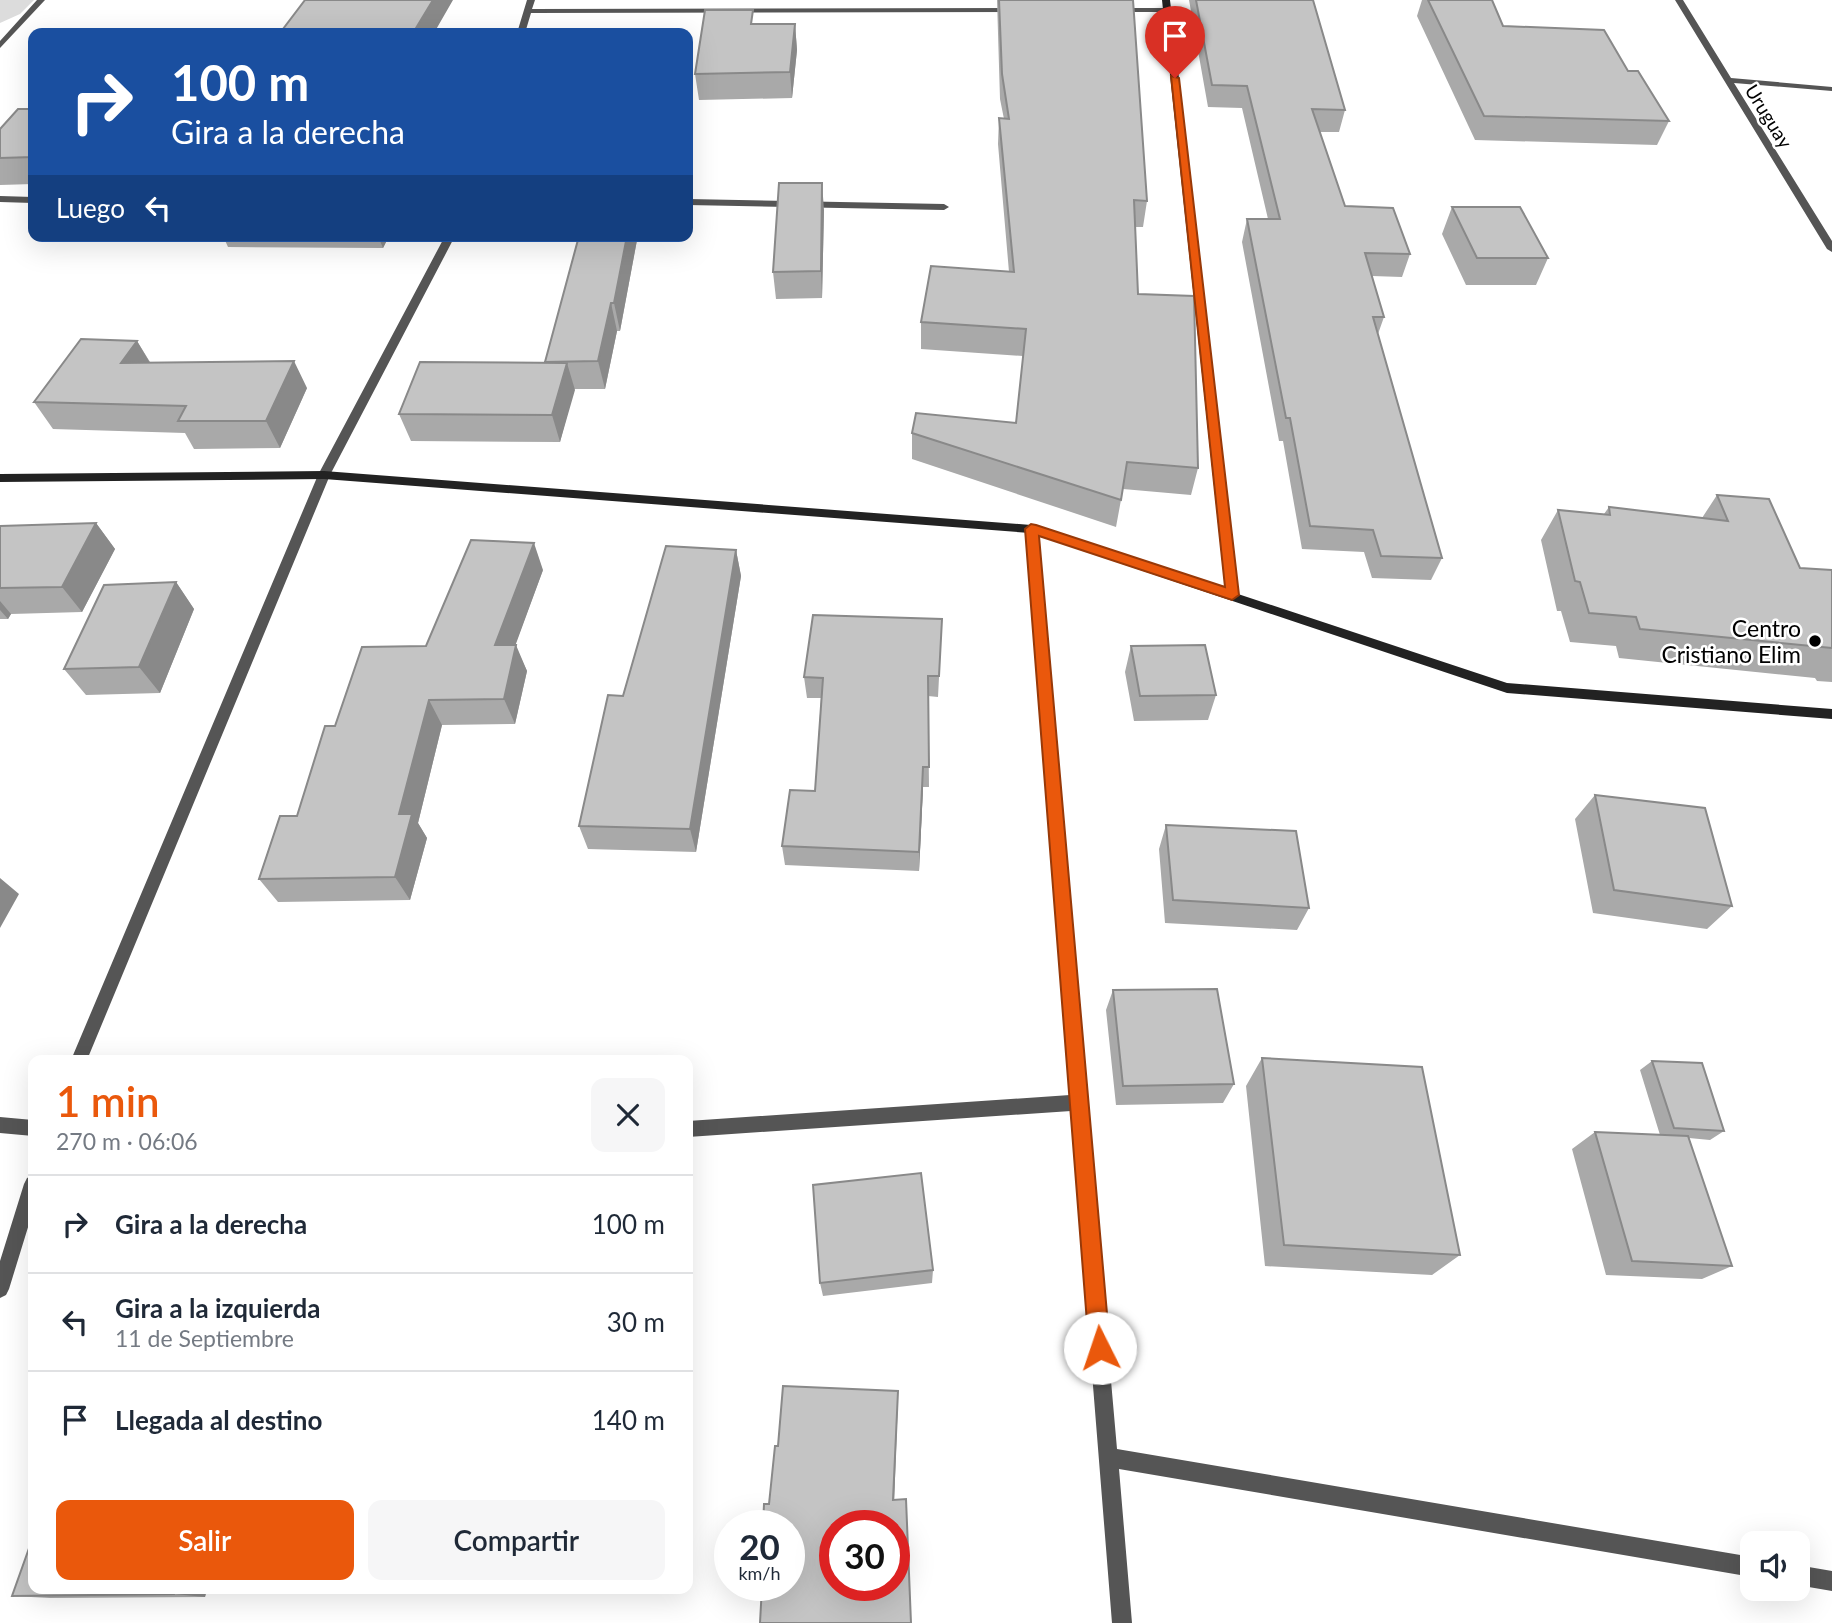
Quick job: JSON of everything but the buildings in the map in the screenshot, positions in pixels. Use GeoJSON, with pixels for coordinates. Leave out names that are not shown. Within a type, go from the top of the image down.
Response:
{"type":"FeatureCollection","features":[{"type":"Feature","properties":{"kind":"main road"},"geometry":{"type":"LineString","coordinates":[[1166,5],[1232,595]]}},
{"type":"Feature","properties":{"kind":"main road"},"geometry":{"type":"LineString","coordinates":[[0,478],[324,475],[1031,529],[1507,688],[1832,714]]}},
{"type":"Feature","properties":{"kind":"street"},"geometry":{"type":"LineString","coordinates":[[0,46],[41,0]]}},
{"type":"Feature","properties":{"kind":"street"},"geometry":{"type":"LineString","coordinates":[[523,28],[531,0]]}},
{"type":"Feature","properties":{"kind":"street","name":"Uruguay"},"geometry":{"type":"LineString","coordinates":[[1679,0],[1832,249]]}},
{"type":"Feature","properties":{"kind":"street"},"geometry":{"type":"LineString","coordinates":[[1111,10],[1166,5]]}},
{"type":"Feature","properties":{"kind":"street"},"geometry":{"type":"LineString","coordinates":[[528,11],[1028,10]]}},
{"type":"Feature","properties":{"kind":"street"},"geometry":{"type":"LineString","coordinates":[[1728,80],[1832,89]]}},
{"type":"Feature","properties":{"kind":"street"},"geometry":{"type":"LineString","coordinates":[[0,200],[28,200]]}},
{"type":"Feature","properties":{"kind":"street"},"geometry":{"type":"LineString","coordinates":[[693,202],[944,207]]}},
{"type":"Feature","properties":{"kind":"street"},"geometry":{"type":"LineString","coordinates":[[81,1055],[324,475],[447,242]]}},
{"type":"Feature","properties":{"kind":"street"},"geometry":{"type":"LineString","coordinates":[[1031,529],[1081,1102],[1122,1623]]}},
{"type":"Feature","properties":{"kind":"street"},"geometry":{"type":"LineString","coordinates":[[693,1129],[1081,1102]]}},
{"type":"Feature","properties":{"kind":"street"},"geometry":{"type":"LineString","coordinates":[[0,1125],[28,1128]]}},
{"type":"Feature","properties":{"kind":"street"},"geometry":{"type":"LineString","coordinates":[[0,1289],[28,1200]]}},
{"type":"Feature","properties":{"kind":"street"},"geometry":{"type":"LineString","coordinates":[[1108,1457],[1740,1565]]}},
{"type":"Feature","properties":{"kind":"street"},"geometry":{"type":"LineString","coordinates":[[1810,1577],[1832,1581]]}},
{"type":"Feature","properties":{"kind":"shaded area"},"geometry":{"type":"Polygon","coordinates":[[[0,0],[34,0],[20,14],[0,23],[0,0]]]}},
{"type":"Feature","properties":{"kind":"place","name":"Centro Cristiano Elim"},"geometry":{"type":"Point","coordinates":[1815,641]}},
{"type":"Feature","properties":{"kind":"route"},"geometry":{"type":"LineString","coordinates":[[1100,1348],[1031,529],[1232,595],[1175,78]]}}]}
